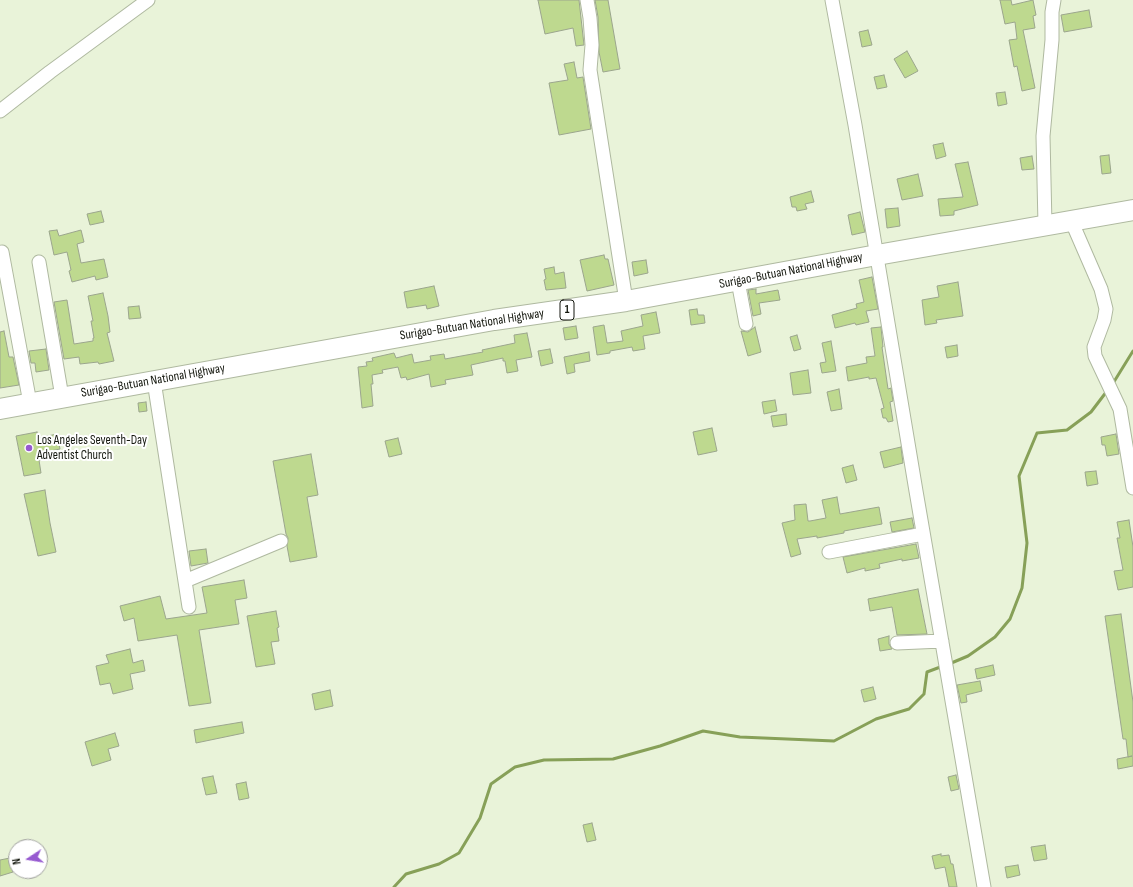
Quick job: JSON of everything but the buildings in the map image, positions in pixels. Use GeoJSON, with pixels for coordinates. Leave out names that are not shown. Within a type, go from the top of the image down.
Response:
{"type":"FeatureCollection","features":[{"type":"Feature","properties":{"kind":"highway","name":"Surigao-Butuan National Highway"},"geometry":{"type":"LineString","coordinates":[[0,409],[494,320],[626,301],[1070,220],[1133,210]]}},
{"type":"Feature","properties":{"kind":"street"},"geometry":{"type":"LineString","coordinates":[[0,111],[148,0]]}},
{"type":"Feature","properties":{"kind":"street"},"geometry":{"type":"LineString","coordinates":[[587,0],[592,45],[590,70],[626,301]]}},
{"type":"Feature","properties":{"kind":"street"},"geometry":{"type":"LineString","coordinates":[[832,0],[877,255],[923,534],[984,887]]}},
{"type":"Feature","properties":{"kind":"street"},"geometry":{"type":"LineString","coordinates":[[1045,225],[1043,136],[1052,40],[1052,12],[1054,0]]}},
{"type":"Feature","properties":{"kind":"street"},"geometry":{"type":"LineString","coordinates":[[1070,220],[1101,289],[1106,309],[1104,320],[1094,347],[1095,356],[1120,409],[1133,488]]}},
{"type":"Feature","properties":{"kind":"street"},"geometry":{"type":"LineString","coordinates":[[2,252],[30,403]]}},
{"type":"Feature","properties":{"kind":"street"},"geometry":{"type":"LineString","coordinates":[[39,262],[62,397]]}},
{"type":"Feature","properties":{"kind":"street"},"geometry":{"type":"LineString","coordinates":[[738,281],[746,324]]}},
{"type":"Feature","properties":{"kind":"street"},"geometry":{"type":"LineString","coordinates":[[154,381],[188,607]]}},
{"type":"Feature","properties":{"kind":"street"},"geometry":{"type":"LineString","coordinates":[[829,552],[923,534]]}},
{"type":"Feature","properties":{"kind":"street"},"geometry":{"type":"LineString","coordinates":[[185,581],[282,541]]}},
{"type":"Feature","properties":{"kind":"street"},"geometry":{"type":"LineString","coordinates":[[897,643],[942,641]]}},
{"type":"Feature","properties":{"kind":"waterway"},"geometry":{"type":"LineString","coordinates":[[1112,385],[1133,351]]}},
{"type":"Feature","properties":{"kind":"waterway"},"geometry":{"type":"LineString","coordinates":[[949,664],[968,656],[995,637],[1010,619],[1022,588],[1027,543],[1019,476],[1037,433],[1067,430],[1091,412],[1107,391]]}},
{"type":"Feature","properties":{"kind":"waterway"},"geometry":{"type":"LineString","coordinates":[[394,887],[406,874],[439,864],[459,853],[480,818],[491,784],[515,767],[544,760],[613,759],[660,746],[703,731],[740,737],[834,741],[876,719],[909,709],[924,694],[927,672],[943,666]]}},
{"type":"Feature","properties":{"kind":"place","name":"Los Angeles Seventh-Day Adventist Church"},"geometry":{"type":"Point","coordinates":[29,448]}}]}
